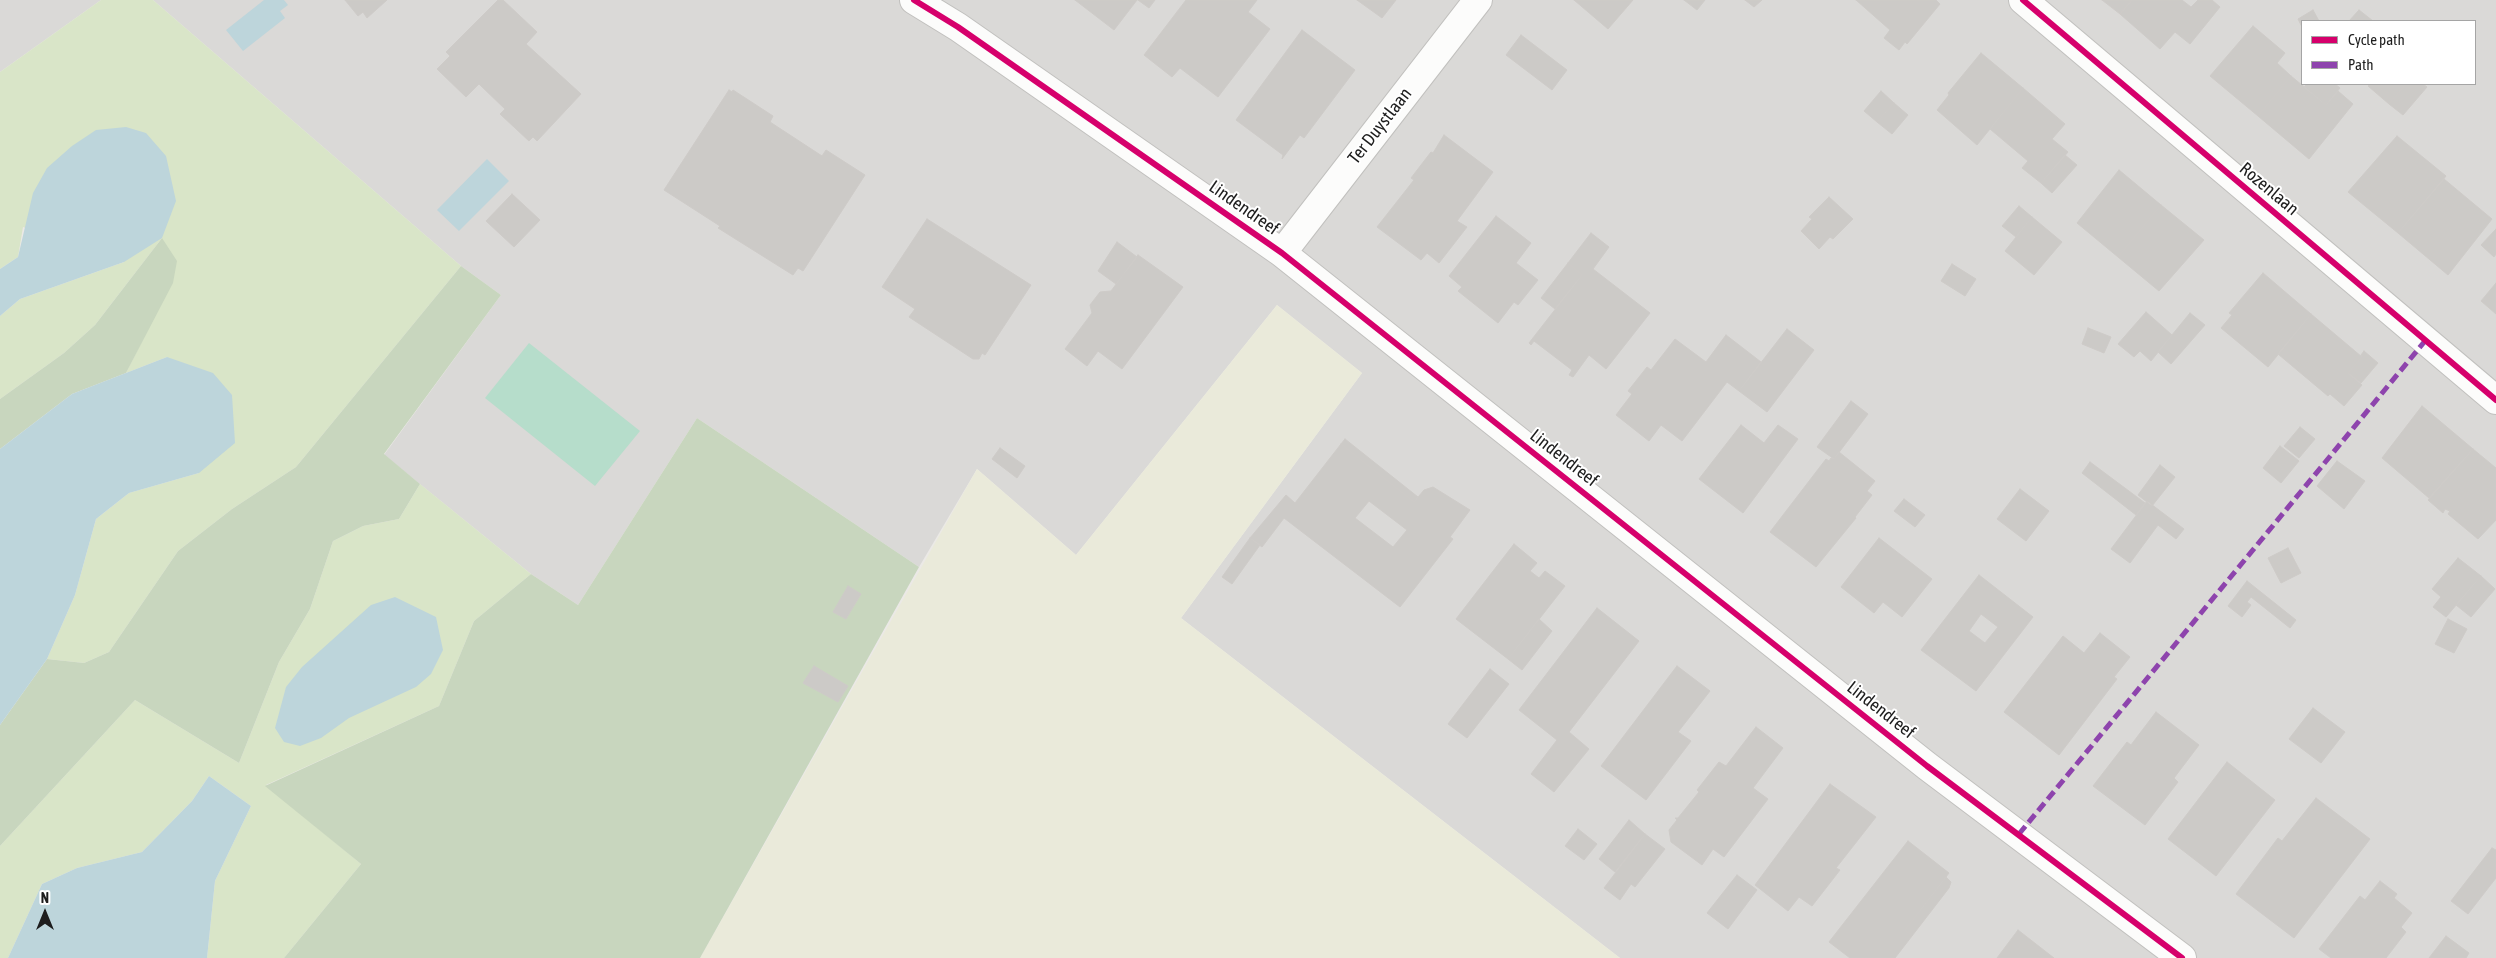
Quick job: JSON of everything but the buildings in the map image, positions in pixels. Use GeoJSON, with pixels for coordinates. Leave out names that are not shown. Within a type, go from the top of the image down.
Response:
{"type":"FeatureCollection","features":[{"type":"Feature","properties":{"kind":"street","name":"Lindendreef"},"geometry":{"type":"LineString","coordinates":[[914,0],[958,27],[1282,253],[1927,766],[2182,958]]}},
{"type":"Feature","properties":{"kind":"street","name":"Ter Duystlaan"},"geometry":{"type":"LineString","coordinates":[[1282,253],[1478,0]]}},
{"type":"Feature","properties":{"kind":"street","name":"Rozenlaan"},"geometry":{"type":"LineString","coordinates":[[2023,0],[2496,400]]}},
{"type":"Feature","properties":{"kind":"shaded area"},"geometry":{"type":"Polygon","coordinates":[[[0,0],[101,0],[0,72],[0,0]]]}},
{"type":"Feature","properties":{"kind":"shaded area"},"geometry":{"type":"Polygon","coordinates":[[[153,0],[2496,0],[2496,958],[1620,958],[1181,618],[1362,373],[1277,305],[1076,555],[977,469],[919,567],[697,418],[578,605],[531,574],[384,455],[501,295],[461,266],[153,0]]]}},
{"type":"Feature","properties":{"kind":"green space"},"geometry":{"type":"Polygon","coordinates":[[[101,0],[153,0],[461,266],[296,467],[232,509],[178,551],[109,652],[84,663],[47,659],[75,595],[96,519],[129,493],[199,473],[167,357],[126,373],[160,305],[162,238],[95,325],[64,353],[0,399],[0,316],[20,299],[124,262],[23,227],[18,257],[0,269],[0,72],[101,0]]]}},
{"type":"Feature","properties":{"kind":"green space"},"geometry":{"type":"Polygon","coordinates":[[[162,238],[177,261],[173,283],[126,373],[72,394],[0,449],[0,399],[64,353],[95,325],[162,238]]]}},
{"type":"Feature","properties":{"kind":"green space"},"geometry":{"type":"Polygon","coordinates":[[[461,266],[501,295],[384,454],[420,484],[399,519],[363,526],[333,541],[310,609],[279,662],[239,763],[135,700],[0,846],[0,725],[47,659],[84,663],[109,652],[178,551],[232,509],[296,467],[461,266]]]}},
{"type":"Feature","properties":{"kind":"green space"},"geometry":{"type":"Polygon","coordinates":[[[1277,305],[1362,373],[1181,618],[1620,958],[700,958],[977,469],[1076,555],[1277,305]]]}},
{"type":"Feature","properties":{"kind":"green space"},"geometry":{"type":"Polygon","coordinates":[[[529,343],[640,431],[595,486],[485,398],[529,343]]]}},
{"type":"Feature","properties":{"kind":"green space"},"geometry":{"type":"Polygon","coordinates":[[[697,418],[919,567],[700,958],[284,958],[361,864],[265,786],[439,706],[474,621],[531,574],[578,605],[697,418]]]}},
{"type":"Feature","properties":{"kind":"green space"},"geometry":{"type":"Polygon","coordinates":[[[420,484],[531,574],[474,621],[439,706],[266,785],[361,864],[284,958],[207,958],[215,881],[251,806],[209,776],[192,801],[142,852],[77,868],[42,884],[8,958],[0,958],[0,846],[135,700],[239,763],[279,662],[310,609],[333,541],[363,526],[399,519],[420,484]]]}},
{"type":"Feature","properties":{"kind":"water"},"geometry":{"type":"Polygon","coordinates":[[[264,0],[284,0],[288,5],[280,11],[285,18],[243,51],[226,30],[264,0]]]}},
{"type":"Feature","properties":{"kind":"water"},"geometry":{"type":"Polygon","coordinates":[[[126,127],[146,133],[166,156],[176,201],[162,238],[124,262],[20,299],[0,316],[0,269],[18,257],[33,193],[47,168],[72,146],[96,130],[126,127]]]}},
{"type":"Feature","properties":{"kind":"water"},"geometry":{"type":"Polygon","coordinates":[[[487,159],[509,181],[459,231],[437,210],[487,159]]]}},
{"type":"Feature","properties":{"kind":"water"},"geometry":{"type":"Polygon","coordinates":[[[167,357],[213,373],[232,395],[235,443],[199,473],[129,493],[96,519],[75,595],[47,659],[0,725],[0,449],[72,394],[167,357]]]}},
{"type":"Feature","properties":{"kind":"water"},"geometry":{"type":"Polygon","coordinates":[[[395,597],[436,617],[443,650],[431,674],[416,687],[349,718],[321,738],[300,746],[284,742],[275,728],[286,687],[302,667],[371,605],[395,597]]]}},
{"type":"Feature","properties":{"kind":"water"},"geometry":{"type":"Polygon","coordinates":[[[209,776],[251,806],[215,881],[207,958],[8,958],[42,884],[77,868],[142,852],[192,801],[209,776]]]}},
{"type":"Feature","properties":{"kind":"marked path"},"geometry":{"type":"LineString","coordinates":[[2019,834],[2425,341]]}},
{"type":"Feature","properties":{"kind":"cycle path"},"geometry":{"type":"LineString","coordinates":[[914,0],[958,27],[1282,253],[1927,766],[2182,958]]}},
{"type":"Feature","properties":{"kind":"cycle path"},"geometry":{"type":"LineString","coordinates":[[2023,0],[2496,400]]}}]}
